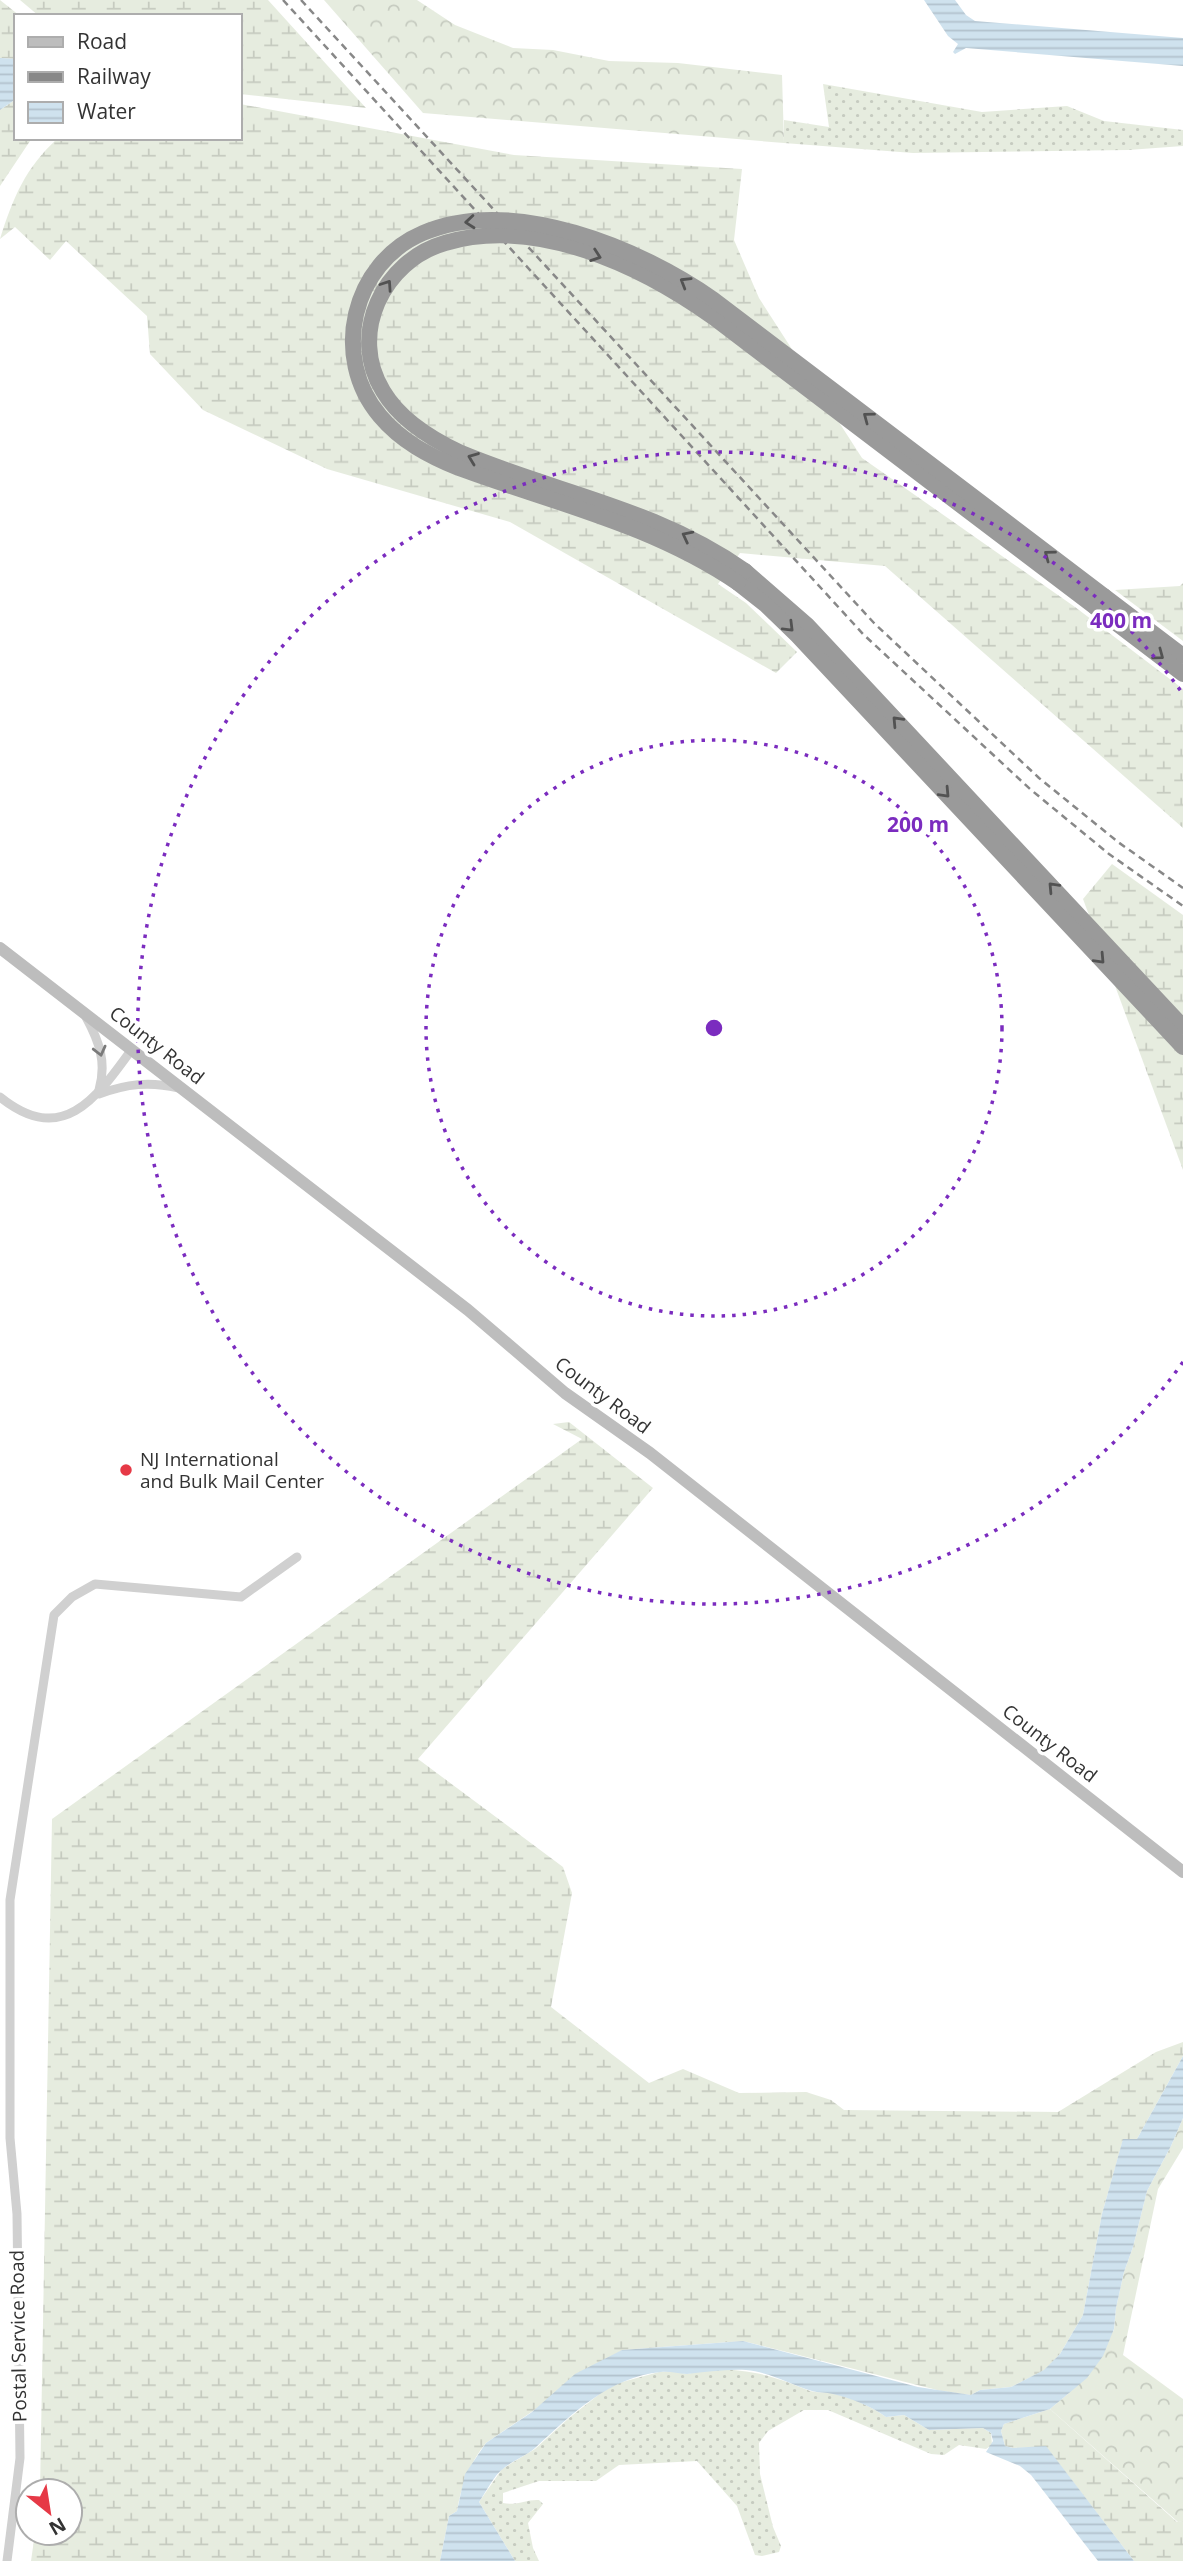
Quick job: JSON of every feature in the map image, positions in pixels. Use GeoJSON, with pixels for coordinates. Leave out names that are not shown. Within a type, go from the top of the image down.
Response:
{"type":"FeatureCollection","features":[{"type":"Feature","properties":{"kind":"highway"},"geometry":{"type":"LineString","coordinates":[[1183,674],[1100,602],[714,300],[648,261],[576,234],[523,223],[491,220],[457,223],[425,232],[406,242],[382,262],[364,289],[356,311],[353,355],[366,396],[394,430],[429,455],[459,468],[655,536],[741,577],[807,625],[1183,1027]]}},
{"type":"Feature","properties":{"kind":"highway"},"geometry":{"type":"LineString","coordinates":[[741,577],[1183,1047]]}},
{"type":"Feature","properties":{"kind":"highway"},"geometry":{"type":"LineString","coordinates":[[1100,602],[1183,656]]}},
{"type":"Feature","properties":{"kind":"main road","name":"County Road"},"geometry":{"type":"LineString","coordinates":[[0,948],[468,1310],[565,1393],[650,1453],[1183,1872]]}},
{"type":"Feature","properties":{"kind":"street"},"geometry":{"type":"LineString","coordinates":[[82,1010],[99,1042],[103,1058],[98,1095]]}},
{"type":"Feature","properties":{"kind":"street"},"geometry":{"type":"LineString","coordinates":[[0,1097],[24,1114],[48,1118],[78,1111],[98,1095],[132,1049]]}},
{"type":"Feature","properties":{"kind":"street"},"geometry":{"type":"LineString","coordinates":[[98,1095],[143,1083],[183,1089]]}},
{"type":"Feature","properties":{"kind":"street","name":"Postal Service Road"},"geometry":{"type":"LineString","coordinates":[[7,2561],[20,2458],[17,2214],[10,2138],[10,1900],[54,1615],[72,1598],[95,1584],[241,1597],[297,1557]]}},
{"type":"Feature","properties":{"kind":"green space"},"geometry":{"type":"Polygon","coordinates":[[[0,0],[18,14],[14,14],[14,59],[0,58],[0,0]]]}},
{"type":"Feature","properties":{"kind":"green space"},"geometry":{"type":"Polygon","coordinates":[[[20,0],[268,0],[366,108],[242,94],[242,14],[37,14],[20,0]]]}},
{"type":"Feature","properties":{"kind":"green space"},"geometry":{"type":"Polygon","coordinates":[[[324,0],[417,0],[455,25],[513,48],[553,50],[609,61],[678,63],[782,75],[784,143],[423,113],[324,0]]]}},
{"type":"Feature","properties":{"kind":"green space"},"geometry":{"type":"Polygon","coordinates":[[[823,84],[982,112],[1067,106],[1104,121],[1183,130],[1183,146],[1128,150],[913,153],[784,143],[784,120],[829,127],[823,84]]]}},
{"type":"Feature","properties":{"kind":"green space"},"geometry":{"type":"Polygon","coordinates":[[[14,100],[14,140],[31,140],[0,186],[0,110],[14,100]]]}},
{"type":"Feature","properties":{"kind":"green space"},"geometry":{"type":"Polygon","coordinates":[[[242,104],[514,155],[742,169],[734,240],[759,298],[862,458],[1075,607],[1183,689],[1183,828],[885,566],[740,553],[718,584],[746,603],[797,652],[776,673],[510,522],[327,469],[203,410],[150,354],[147,316],[66,241],[50,260],[15,227],[0,239],[22,184],[56,140],[242,140],[242,104]]]}},
{"type":"Feature","properties":{"kind":"green space"},"geometry":{"type":"Polygon","coordinates":[[[1183,583],[1183,641],[1115,590],[1180,586],[1183,583]]]}},
{"type":"Feature","properties":{"kind":"green space"},"geometry":{"type":"Polygon","coordinates":[[[1112,864],[1183,915],[1183,1170],[1083,899],[1112,864]]]}},
{"type":"Feature","properties":{"kind":"green space"},"geometry":{"type":"Polygon","coordinates":[[[569,1422],[653,1488],[418,1759],[563,1867],[572,1893],[551,2007],[649,2083],[683,2069],[739,2093],[806,2092],[831,2100],[844,2110],[1058,2112],[1156,2052],[1183,2042],[1183,2056],[1137,2139],[1123,2140],[1102,2214],[1083,2315],[1060,2354],[1045,2370],[1011,2387],[980,2390],[971,2395],[941,2391],[743,2341],[622,2350],[486,2443],[467,2475],[457,2511],[449,2516],[440,2561],[31,2561],[33,2547],[84,2547],[84,2477],[40,2477],[52,1819],[582,1439],[553,1424],[569,1422]]]}},
{"type":"Feature","properties":{"kind":"green space"},"geometry":{"type":"Polygon","coordinates":[[[1183,2118],[1183,2148],[1158,2189],[1123,2355],[1183,2399],[1183,2521],[1178,2522],[1050,2409],[1069,2393],[1114,2330],[1124,2272],[1147,2191],[1183,2118]]]}},
{"type":"Feature","properties":{"kind":"green space"},"geometry":{"type":"Polygon","coordinates":[[[711,2369],[762,2374],[810,2391],[832,2393],[860,2402],[886,2417],[904,2415],[929,2430],[983,2428],[991,2433],[992,2445],[986,2449],[959,2445],[944,2455],[931,2454],[828,2410],[804,2410],[768,2431],[759,2443],[760,2474],[773,2527],[781,2546],[779,2552],[755,2555],[737,2506],[697,2461],[619,2465],[596,2481],[539,2481],[503,2493],[503,2503],[539,2500],[543,2504],[528,2523],[533,2548],[539,2561],[515,2561],[479,2502],[502,2469],[535,2449],[611,2385],[659,2372],[687,2374],[711,2369]]]}},
{"type":"Feature","properties":{"kind":"green space"},"geometry":{"type":"Polygon","coordinates":[[[1050,2409],[1177,2522],[1183,2521],[1183,2561],[1134,2561],[1046,2447],[1005,2446],[1001,2431],[1004,2424],[1050,2409]]]}},
{"type":"Feature","properties":{"kind":"water"},"geometry":{"type":"Polygon","coordinates":[[[924,0],[955,0],[966,15],[975,21],[1183,38],[1183,66],[966,48],[955,54],[953,52],[958,44],[948,36],[924,0]]]}},
{"type":"Feature","properties":{"kind":"water"},"geometry":{"type":"Polygon","coordinates":[[[0,58],[14,59],[14,100],[0,110],[0,58]]]}},
{"type":"Feature","properties":{"kind":"water"},"geometry":{"type":"Polygon","coordinates":[[[1183,2056],[1183,2118],[1147,2191],[1124,2272],[1114,2329],[1103,2356],[1087,2378],[1050,2409],[1004,2424],[1001,2431],[1005,2446],[1046,2446],[1134,2561],[1098,2561],[1031,2475],[1020,2466],[986,2452],[993,2441],[991,2433],[983,2428],[929,2430],[904,2415],[886,2417],[847,2398],[812,2391],[763,2373],[738,2370],[642,2375],[592,2399],[531,2451],[500,2471],[479,2502],[515,2561],[440,2561],[449,2516],[457,2511],[465,2474],[486,2443],[532,2412],[575,2374],[622,2350],[743,2341],[918,2387],[971,2395],[980,2390],[1011,2387],[1044,2370],[1060,2354],[1083,2315],[1102,2214],[1123,2139],[1137,2139],[1183,2056]]]}},
{"type":"Feature","properties":{"kind":"railway"},"geometry":{"type":"LineString","coordinates":[[283,0],[863,634],[1030,789],[1109,854],[1183,906]]}},
{"type":"Feature","properties":{"kind":"railway"},"geometry":{"type":"LineString","coordinates":[[301,0],[874,623],[1039,778],[1118,842],[1183,888]]}},
{"type":"Feature","properties":{"kind":"place","name":"NJ International and Bulk Mail Center"},"geometry":{"type":"Point","coordinates":[126,1470]}}]}
